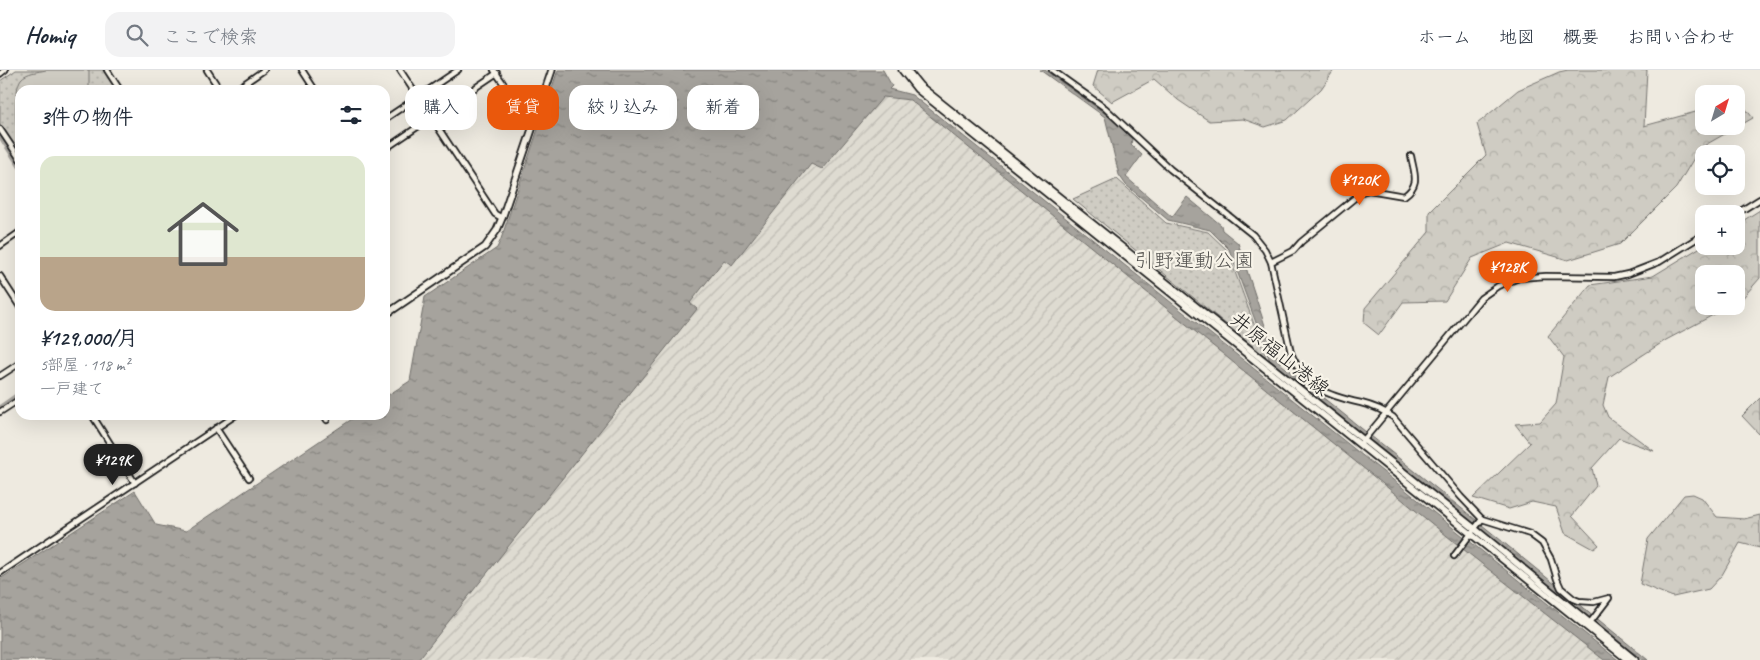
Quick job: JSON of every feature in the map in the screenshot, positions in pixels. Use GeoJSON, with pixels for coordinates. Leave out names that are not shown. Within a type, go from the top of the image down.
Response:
{"type":"FeatureCollection","features":[{"type":"Feature","properties":{"kind":"main road"},"geometry":{"type":"LineString","coordinates":[[547,85],[552,70]]}},
{"type":"Feature","properties":{"kind":"main road","name":"井原福山港線"},"geometry":{"type":"LineString","coordinates":[[902,70],[916,90],[1297,389]]}},
{"type":"Feature","properties":{"kind":"main road","name":"井原福山港線"},"geometry":{"type":"LineString","coordinates":[[907,70],[920,86],[1297,389],[1361,443],[1635,660]]}},
{"type":"Feature","properties":{"kind":"main road"},"geometry":{"type":"LineString","coordinates":[[390,312],[485,247],[497,230],[502,218],[532,130]]}},
{"type":"Feature","properties":{"kind":"main road","name":"井原福山港線"},"geometry":{"type":"LineString","coordinates":[[1589,624],[1628,660]]}},
{"type":"Feature","properties":{"kind":"street"},"geometry":{"type":"LineString","coordinates":[[0,74],[5,70]]}},
{"type":"Feature","properties":{"kind":"street"},"geometry":{"type":"LineString","coordinates":[[106,70],[116,85]]}},
{"type":"Feature","properties":{"kind":"street"},"geometry":{"type":"LineString","coordinates":[[207,70],[217,85]]}},
{"type":"Feature","properties":{"kind":"street"},"geometry":{"type":"LineString","coordinates":[[242,85],[264,70]]}},
{"type":"Feature","properties":{"kind":"street"},"geometry":{"type":"LineString","coordinates":[[302,70],[312,85]]}},
{"type":"Feature","properties":{"kind":"street"},"geometry":{"type":"LineString","coordinates":[[400,70],[410,85]]}},
{"type":"Feature","properties":{"kind":"street"},"geometry":{"type":"LineString","coordinates":[[436,85],[458,70]]}},
{"type":"Feature","properties":{"kind":"street"},"geometry":{"type":"LineString","coordinates":[[1052,70],[1105,108],[1170,169],[1253,235],[1265,250],[1271,262],[1290,353],[1305,380],[1328,394],[1386,412],[1393,417],[1482,520],[1524,532],[1537,539],[1548,552],[1556,579],[1561,588],[1574,599],[1579,602],[1594,602],[1608,598],[1589,624]]}},
{"type":"Feature","properties":{"kind":"street"},"geometry":{"type":"LineString","coordinates":[[477,85],[495,72],[504,85]]}},
{"type":"Feature","properties":{"kind":"street"},"geometry":{"type":"LineString","coordinates":[[390,116],[405,106]]}},
{"type":"Feature","properties":{"kind":"street"},"geometry":{"type":"LineString","coordinates":[[0,129],[15,152]]}},
{"type":"Feature","properties":{"kind":"street"},"geometry":{"type":"LineString","coordinates":[[390,145],[413,130]]}},
{"type":"Feature","properties":{"kind":"street"},"geometry":{"type":"LineString","coordinates":[[439,130],[495,214],[502,218]]}},
{"type":"Feature","properties":{"kind":"street"},"geometry":{"type":"LineString","coordinates":[[1271,262],[1293,251],[1301,242],[1362,192],[1369,190],[1404,196],[1413,190],[1416,182],[1411,156]]}},
{"type":"Feature","properties":{"kind":"street"},"geometry":{"type":"LineString","coordinates":[[1745,208],[1760,199]]}},
{"type":"Feature","properties":{"kind":"street"},"geometry":{"type":"LineString","coordinates":[[0,246],[15,236]]}},
{"type":"Feature","properties":{"kind":"street"},"geometry":{"type":"LineString","coordinates":[[1361,443],[1481,298],[1498,286],[1519,278],[1614,277],[1628,274],[1659,262],[1695,240]]}},
{"type":"Feature","properties":{"kind":"street"},"geometry":{"type":"LineString","coordinates":[[0,276],[15,299]]}},
{"type":"Feature","properties":{"kind":"street"},"geometry":{"type":"LineString","coordinates":[[0,376],[15,366]]}},
{"type":"Feature","properties":{"kind":"street"},"geometry":{"type":"LineString","coordinates":[[1297,389],[1305,380]]}},
{"type":"Feature","properties":{"kind":"street"},"geometry":{"type":"LineString","coordinates":[[0,412],[15,402]]}},
{"type":"Feature","properties":{"kind":"street"},"geometry":{"type":"LineString","coordinates":[[95,420],[135,483]]}},
{"type":"Feature","properties":{"kind":"street"},"geometry":{"type":"LineString","coordinates":[[0,573],[228,420]]}},
{"type":"Feature","properties":{"kind":"street"},"geometry":{"type":"LineString","coordinates":[[216,428],[249,478]]}},
{"type":"Feature","properties":{"kind":"street"},"geometry":{"type":"LineString","coordinates":[[1454,556],[1482,520]]}},
{"type":"Feature","properties":{"kind":"shaded area"},"geometry":{"type":"Polygon","coordinates":[[[883,97],[910,100],[1607,660],[418,660],[696,309],[689,303],[724,260],[732,265],[811,163],[822,169],[883,97]]]}},
{"type":"Feature","properties":{"kind":"green space"},"geometry":{"type":"Polygon","coordinates":[[[16,70],[104,70],[114,85],[15,85],[15,148],[0,125],[0,81],[16,70]]]}},
{"type":"Feature","properties":{"kind":"green space"},"geometry":{"type":"Polygon","coordinates":[[[46,70],[89,70],[89,85],[19,85],[21,79],[33,73],[46,70]]]}},
{"type":"Feature","properties":{"kind":"green space"},"geometry":{"type":"Polygon","coordinates":[[[1098,70],[1334,70],[1321,89],[1287,120],[1265,127],[1243,119],[1209,121],[1178,100],[1154,79],[1112,102],[1093,86],[1098,70]]]}},
{"type":"Feature","properties":{"kind":"green space"},"geometry":{"type":"Polygon","coordinates":[[[1568,70],[1647,70],[1644,126],[1695,112],[1695,135],[1723,135],[1705,145],[1695,145],[1695,156],[1676,188],[1620,244],[1568,260],[1509,243],[1472,258],[1445,301],[1403,302],[1379,335],[1364,323],[1365,308],[1429,232],[1429,212],[1486,155],[1477,124],[1518,90],[1568,70]]]}},
{"type":"Feature","properties":{"kind":"green space"},"geometry":{"type":"Polygon","coordinates":[[[1745,108],[1753,118],[1745,123],[1745,108]]]}},
{"type":"Feature","properties":{"kind":"green space","name":"引野運動公園"},"geometry":{"type":"Polygon","coordinates":[[[1117,179],[1166,223],[1208,232],[1227,250],[1266,357],[1073,199],[1117,179]]]}},
{"type":"Feature","properties":{"kind":"green space"},"geometry":{"type":"Polygon","coordinates":[[[1760,210],[1760,278],[1745,295],[1745,265],[1695,265],[1695,315],[1713,315],[1666,340],[1609,377],[1603,405],[1608,417],[1654,451],[1619,438],[1592,468],[1596,486],[1572,516],[1599,545],[1594,549],[1565,533],[1556,507],[1532,502],[1509,509],[1473,498],[1530,443],[1515,424],[1540,422],[1556,404],[1564,357],[1548,336],[1590,285],[1653,276],[1695,250],[1695,255],[1745,255],[1745,219],[1760,210]]]}},
{"type":"Feature","properties":{"kind":"green space"},"geometry":{"type":"Polygon","coordinates":[[[1760,398],[1760,435],[1742,416],[1760,398]]]}},
{"type":"Feature","properties":{"kind":"green space"},"geometry":{"type":"Polygon","coordinates":[[[1693,494],[1702,498],[1717,517],[1744,519],[1760,515],[1760,548],[1740,543],[1722,575],[1709,589],[1673,597],[1640,584],[1648,539],[1684,495],[1693,494]]]}},
{"type":"Feature","properties":{"kind":"water"},"geometry":{"type":"Polygon","coordinates":[[[558,70],[883,70],[892,86],[889,89],[912,95],[1618,660],[1604,660],[1468,553],[910,100],[883,97],[822,169],[811,164],[732,265],[724,260],[690,303],[697,309],[418,660],[0,660],[0,579],[135,491],[156,525],[186,531],[351,420],[390,420],[390,394],[410,381],[425,297],[497,248],[538,130],[559,130],[559,85],[553,85],[558,70]]]}},
{"type":"Feature","properties":{"kind":"water"},"geometry":{"type":"Polygon","coordinates":[[[1040,70],[1045,70],[1114,120],[1132,139],[1131,145],[1142,155],[1126,177],[1172,217],[1187,197],[1221,225],[1222,230],[1238,243],[1270,341],[1281,364],[1648,660],[1642,660],[1270,361],[1229,249],[1210,230],[1168,220],[1126,185],[1119,175],[1105,117],[1040,70]]]}},
{"type":"Feature","properties":{"kind":"waterway"},"geometry":{"type":"LineString","coordinates":[[0,136],[15,159]]}},
{"type":"Feature","properties":{"kind":"waterway"},"geometry":{"type":"LineString","coordinates":[[0,407],[15,396]]}}]}
